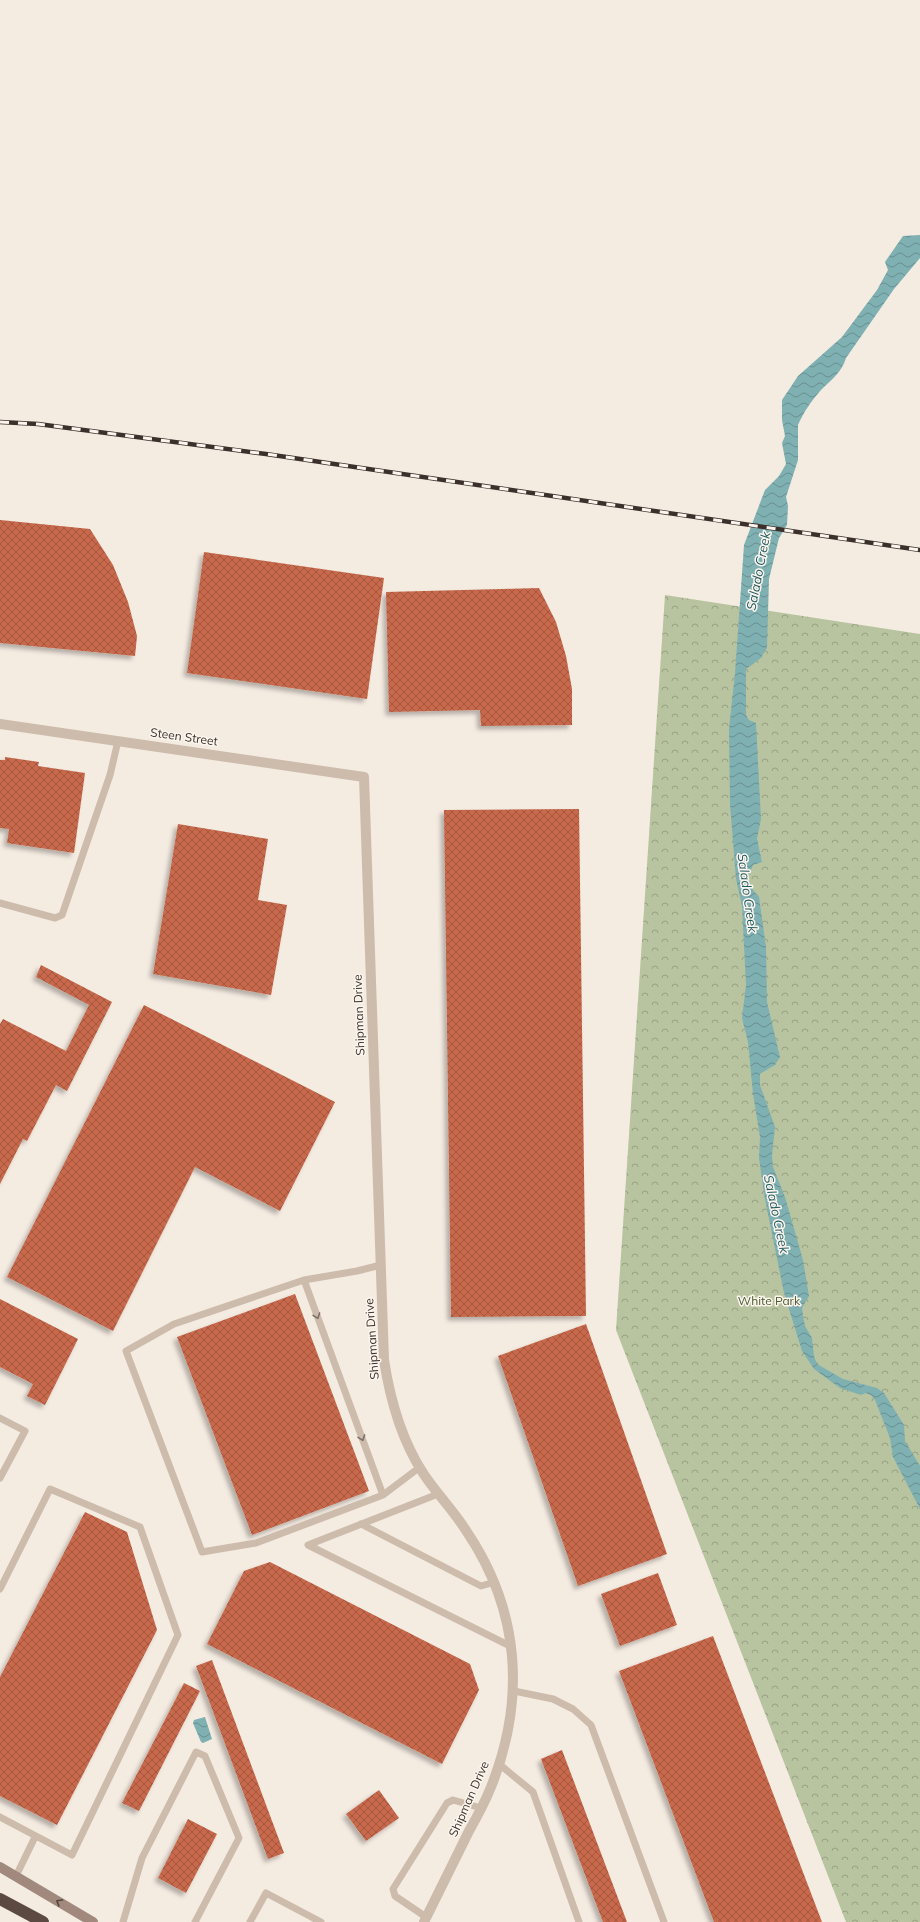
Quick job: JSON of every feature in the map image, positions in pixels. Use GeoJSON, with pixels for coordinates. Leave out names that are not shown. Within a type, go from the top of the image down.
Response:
{"type":"FeatureCollection","features":[{"type":"Feature","properties":{"kind":"highway"},"geometry":{"type":"LineString","coordinates":[[0,1899],[43,1922]]}},
{"type":"Feature","properties":{"kind":"main road"},"geometry":{"type":"LineString","coordinates":[[0,1868],[93,1922]]}},
{"type":"Feature","properties":{"kind":"street","name":"Steen Street"},"geometry":{"type":"LineString","coordinates":[[0,724],[364,776]]}},
{"type":"Feature","properties":{"kind":"street","name":"Shipman Drive"},"geometry":{"type":"LineString","coordinates":[[364,776],[384,1360],[388,1386],[394,1410],[420,1468],[438,1494],[466,1529],[480,1551],[495,1582],[502,1601],[512,1647],[514,1691],[509,1726],[499,1764],[491,1788],[425,1920]]}},
{"type":"Feature","properties":{"kind":"lane"},"geometry":{"type":"LineString","coordinates":[[0,903],[55,918],[62,915],[66,909],[110,775],[118,741]]}},
{"type":"Feature","properties":{"kind":"lane"},"geometry":{"type":"LineString","coordinates":[[381,1265],[357,1271],[304,1280],[174,1324],[126,1351],[202,1552],[256,1543],[383,1495],[420,1468]]}},
{"type":"Feature","properties":{"kind":"lane"},"geometry":{"type":"LineString","coordinates":[[304,1280],[383,1495]]}},
{"type":"Feature","properties":{"kind":"lane"},"geometry":{"type":"LineString","coordinates":[[0,1418],[25,1431],[0,1478]]}},
{"type":"Feature","properties":{"kind":"lane"},"geometry":{"type":"LineString","coordinates":[[0,1590],[50,1489],[140,1527],[178,1635],[72,1855],[35,1837],[0,1817]]}},
{"type":"Feature","properties":{"kind":"lane"},"geometry":{"type":"LineString","coordinates":[[438,1494],[308,1545],[512,1647]]}},
{"type":"Feature","properties":{"kind":"lane"},"geometry":{"type":"LineString","coordinates":[[361,1524],[481,1586],[495,1582]]}},
{"type":"Feature","properties":{"kind":"lane"},"geometry":{"type":"LineString","coordinates":[[514,1691],[553,1699],[573,1709],[591,1726],[664,1922]]}},
{"type":"Feature","properties":{"kind":"lane"},"geometry":{"type":"LineString","coordinates":[[123,1922],[142,1858],[196,1752],[205,1756],[239,1838],[196,1922]]}},
{"type":"Feature","properties":{"kind":"lane"},"geometry":{"type":"LineString","coordinates":[[499,1764],[532,1792],[579,1922]]}},
{"type":"Feature","properties":{"kind":"lane"},"geometry":{"type":"LineString","coordinates":[[425,1920],[395,1896],[393,1889],[447,1803],[453,1800],[481,1808]]}},
{"type":"Feature","properties":{"kind":"lane"},"geometry":{"type":"LineString","coordinates":[[16,1876],[35,1837]]}},
{"type":"Feature","properties":{"kind":"lane"},"geometry":{"type":"LineString","coordinates":[[250,1922],[266,1893],[321,1922]]}},
{"type":"Feature","properties":{"kind":"green space","name":"White Park"},"geometry":{"type":"Polygon","coordinates":[[[665,595],[920,634],[920,1922],[846,1922],[616,1330],[665,595]]]}},
{"type":"Feature","properties":{"kind":"water","name":"Salado Creek"},"geometry":{"type":"Polygon","coordinates":[[[920,235],[920,258],[894,289],[846,358],[839,372],[811,402],[798,425],[798,460],[786,497],[788,506],[787,525],[779,538],[769,579],[767,648],[761,658],[746,669],[746,715],[749,720],[756,723],[761,819],[757,839],[762,862],[753,865],[748,878],[753,890],[759,897],[766,947],[767,1002],[780,1057],[775,1065],[760,1074],[760,1085],[775,1127],[772,1155],[773,1167],[785,1197],[803,1260],[809,1296],[802,1308],[805,1326],[812,1338],[814,1356],[817,1364],[843,1379],[877,1388],[884,1393],[904,1425],[905,1441],[920,1466],[920,1509],[893,1457],[890,1438],[875,1400],[872,1396],[866,1393],[861,1395],[840,1388],[814,1369],[802,1351],[784,1293],[764,1194],[759,1158],[760,1137],[753,1094],[748,1042],[742,1018],[746,985],[742,906],[736,879],[730,804],[729,729],[735,673],[744,545],[765,490],[779,476],[786,464],[782,443],[785,436],[782,420],[782,400],[798,376],[842,337],[877,290],[888,270],[885,262],[903,236],[920,235]]]}},
{"type":"Feature","properties":{"kind":"water"},"geometry":{"type":"Polygon","coordinates":[[[205,1717],[212,1739],[203,1743],[201,1742],[193,1723],[194,1720],[205,1717]]]}},
{"type":"Feature","properties":{"kind":"building"},"geometry":{"type":"Polygon","coordinates":[[[0,520],[90,529],[113,565],[128,602],[137,636],[135,656],[0,643],[0,520]]]}},
{"type":"Feature","properties":{"kind":"building"},"geometry":{"type":"Polygon","coordinates":[[[204,552],[384,578],[367,699],[187,673],[204,552]]]}},
{"type":"Feature","properties":{"kind":"building"},"geometry":{"type":"Polygon","coordinates":[[[539,588],[556,622],[566,656],[572,689],[572,725],[481,726],[480,710],[389,712],[386,592],[539,588]]]}},
{"type":"Feature","properties":{"kind":"building"},"geometry":{"type":"Polygon","coordinates":[[[5,757],[39,762],[38,766],[85,773],[74,853],[7,843],[9,829],[0,828],[0,760],[5,760],[5,757]]]}},
{"type":"Feature","properties":{"kind":"building"},"geometry":{"type":"Polygon","coordinates":[[[579,809],[586,1316],[451,1317],[444,810],[579,809]]]}},
{"type":"Feature","properties":{"kind":"building"},"geometry":{"type":"Polygon","coordinates":[[[178,824],[268,839],[258,900],[287,905],[271,995],[153,974],[178,824]]]}},
{"type":"Feature","properties":{"kind":"building"},"geometry":{"type":"Polygon","coordinates":[[[41,965],[112,1002],[67,1091],[56,1085],[27,1141],[23,1139],[0,1184],[0,1024],[3,1019],[66,1051],[89,1005],[36,977],[41,965]]]}},
{"type":"Feature","properties":{"kind":"building"},"geometry":{"type":"Polygon","coordinates":[[[144,1005],[335,1102],[280,1211],[195,1167],[113,1331],[7,1277],[144,1005]]]}},
{"type":"Feature","properties":{"kind":"building"},"geometry":{"type":"Polygon","coordinates":[[[295,1294],[369,1491],[252,1535],[177,1337],[295,1294]]]}},
{"type":"Feature","properties":{"kind":"building"},"geometry":{"type":"Polygon","coordinates":[[[0,1299],[78,1339],[45,1405],[27,1396],[33,1384],[0,1367],[0,1299]]]}},
{"type":"Feature","properties":{"kind":"building"},"geometry":{"type":"Polygon","coordinates":[[[586,1324],[667,1554],[578,1586],[498,1356],[586,1324]]]}},
{"type":"Feature","properties":{"kind":"building"},"geometry":{"type":"Polygon","coordinates":[[[85,1512],[127,1532],[157,1630],[57,1825],[0,1796],[0,1677],[85,1512]]]}},
{"type":"Feature","properties":{"kind":"building"},"geometry":{"type":"Polygon","coordinates":[[[270,1562],[470,1664],[479,1690],[442,1764],[207,1644],[244,1571],[270,1562]]]}},
{"type":"Feature","properties":{"kind":"building"},"geometry":{"type":"Polygon","coordinates":[[[658,1573],[677,1625],[620,1646],[601,1594],[658,1573]]]}},
{"type":"Feature","properties":{"kind":"building"},"geometry":{"type":"Polygon","coordinates":[[[713,1636],[822,1922],[714,1922],[619,1671],[713,1636]]]}},
{"type":"Feature","properties":{"kind":"building"},"geometry":{"type":"Polygon","coordinates":[[[212,1660],[284,1853],[268,1859],[196,1666],[212,1660]]]}},
{"type":"Feature","properties":{"kind":"building"},"geometry":{"type":"Polygon","coordinates":[[[184,1683],[200,1691],[139,1811],[122,1803],[184,1683]]]}},
{"type":"Feature","properties":{"kind":"building"},"geometry":{"type":"Polygon","coordinates":[[[562,1750],[627,1922],[603,1922],[541,1759],[562,1750]]]}},
{"type":"Feature","properties":{"kind":"building"},"geometry":{"type":"Polygon","coordinates":[[[379,1790],[399,1818],[366,1841],[346,1814],[379,1790]]]}},
{"type":"Feature","properties":{"kind":"building"},"geometry":{"type":"Polygon","coordinates":[[[188,1819],[217,1834],[186,1893],[158,1878],[188,1819]]]}},
{"type":"Feature","properties":{"kind":"railway"},"geometry":{"type":"LineString","coordinates":[[0,422],[38,424],[266,454],[920,550]]}}]}
